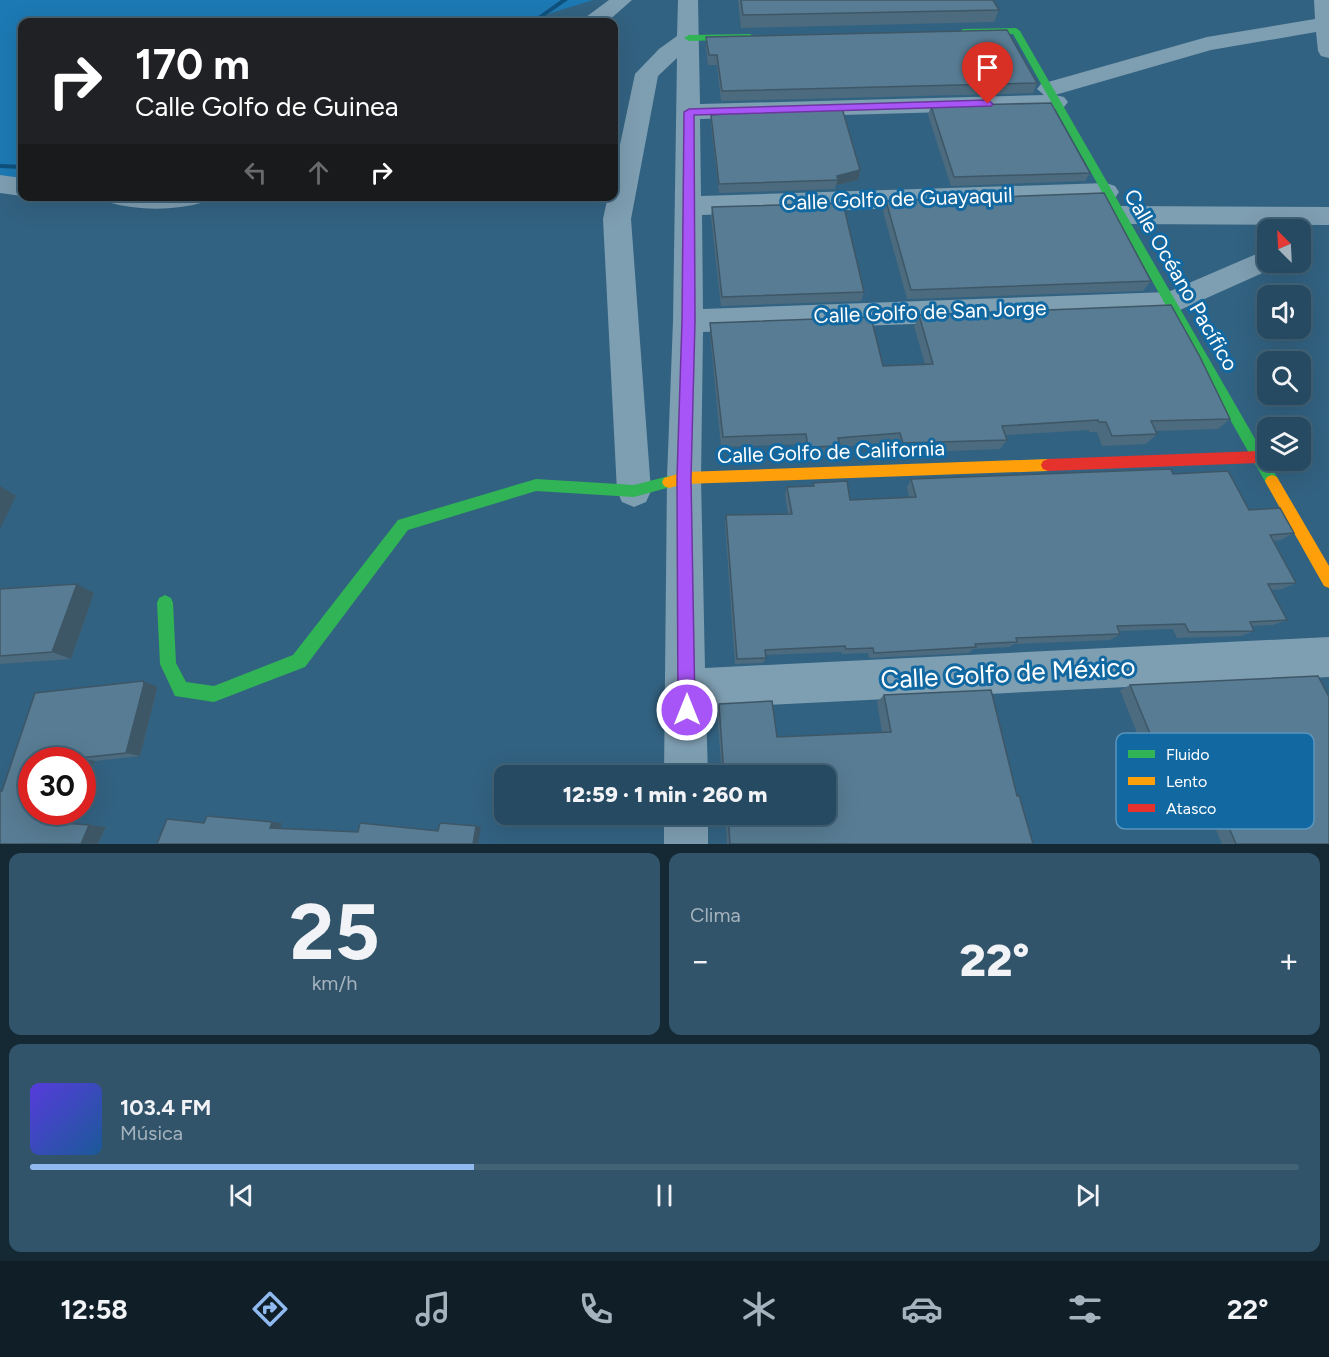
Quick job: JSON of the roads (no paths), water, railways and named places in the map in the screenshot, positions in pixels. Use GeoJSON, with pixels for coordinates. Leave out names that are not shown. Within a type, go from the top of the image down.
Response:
{"type":"FeatureCollection","features":[{"type":"Feature","properties":{"kind":"street"},"geometry":{"type":"LineString","coordinates":[[599,18],[622,0]]}},
{"type":"Feature","properties":{"kind":"street"},"geometry":{"type":"LineString","coordinates":[[686,765],[684,478],[688,321],[688,0]]}},
{"type":"Feature","properties":{"kind":"street"},"geometry":{"type":"LineString","coordinates":[[689,112],[1053,95],[1207,44],[1249,35],[1326,12],[1329,51]]}},
{"type":"Feature","properties":{"kind":"street","name":"Calle Océano Pacífico"},"geometry":{"type":"LineString","coordinates":[[946,33],[1016,31],[1257,454]]}},
{"type":"Feature","properties":{"kind":"street"},"geometry":{"type":"LineString","coordinates":[[634,491],[617,219],[647,74],[667,54],[689,38],[759,37]]}},
{"type":"Feature","properties":{"kind":"street"},"geometry":{"type":"LineString","coordinates":[[0,184],[18,186]]}},
{"type":"Feature","properties":{"kind":"street","name":"Calle Golfo de Guayaquil"},"geometry":{"type":"LineString","coordinates":[[688,206],[1106,192]]}},
{"type":"Feature","properties":{"kind":"street"},"geometry":{"type":"LineString","coordinates":[[1121,215],[1315,222]]}},
{"type":"Feature","properties":{"kind":"street"},"geometry":{"type":"LineString","coordinates":[[1171,303],[1257,265]]}},
{"type":"Feature","properties":{"kind":"street","name":"Calle Golfo de San Jorge"},"geometry":{"type":"LineString","coordinates":[[688,321],[1171,303]]}},
{"type":"Feature","properties":{"kind":"street","name":"Calle Golfo de California"},"geometry":{"type":"LineString","coordinates":[[165,603],[168,664],[181,690],[214,694],[299,661],[404,525],[536,485],[634,491],[684,478],[1257,457]]}},
{"type":"Feature","properties":{"kind":"street","name":"Calle Océano Pacífico"},"geometry":{"type":"LineString","coordinates":[[1267,471],[1329,581]]}},
{"type":"Feature","properties":{"kind":"street","name":"Calle Golfo de México"},"geometry":{"type":"LineString","coordinates":[[687,689],[1329,657]]}},
{"type":"Feature","properties":{"kind":"street"},"geometry":{"type":"LineString","coordinates":[[686,825],[686,844]]}},
{"type":"Feature","properties":{"kind":"waterway"},"geometry":{"type":"LineString","coordinates":[[539,18],[565,0]]}},
{"type":"Feature","properties":{"kind":"waterway"},"geometry":{"type":"LineString","coordinates":[[0,166],[18,167]]}}]}
